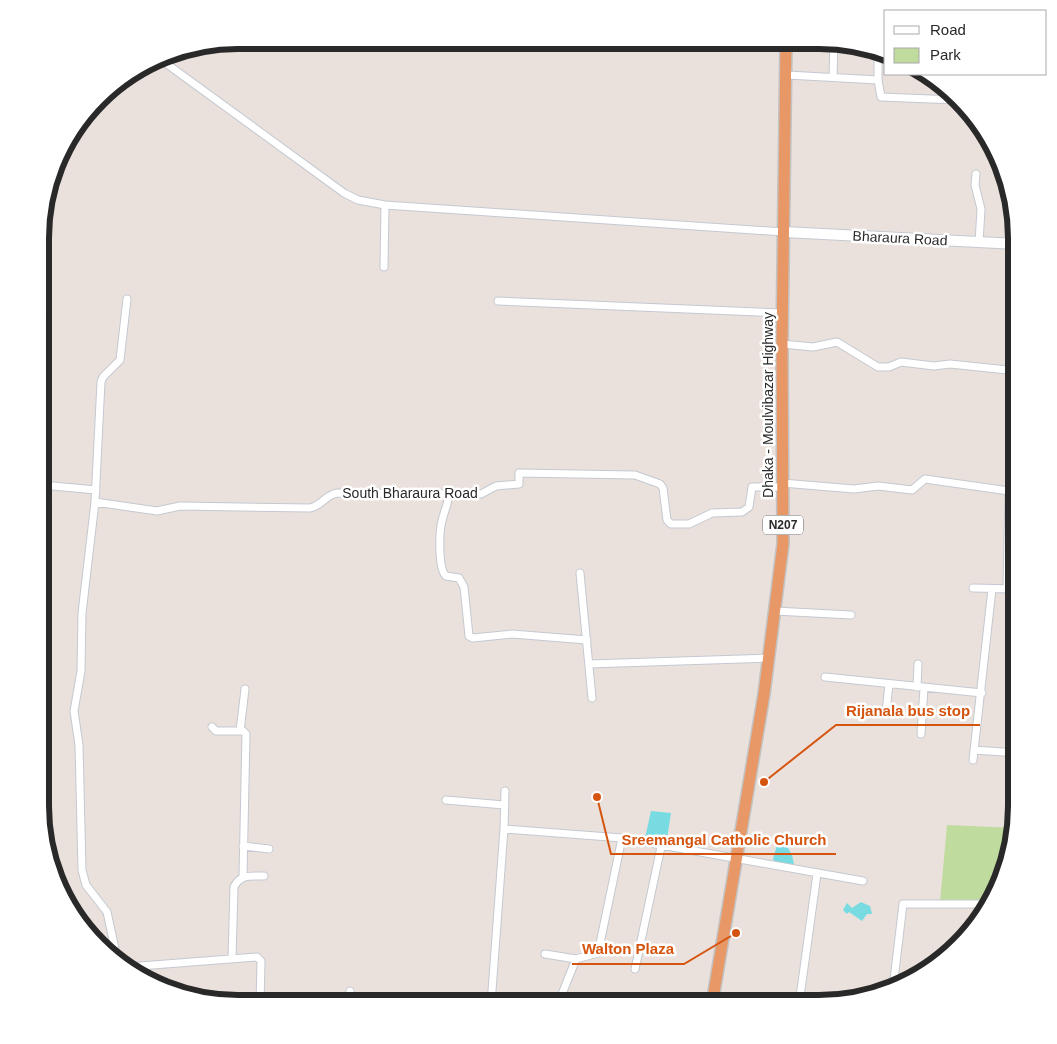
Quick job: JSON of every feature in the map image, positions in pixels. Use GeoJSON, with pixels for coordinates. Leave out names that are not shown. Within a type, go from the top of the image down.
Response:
{"type":"FeatureCollection","features":[{"type":"Feature","properties":{"kind":"highway","name":"Dhaka - Moulvibazar Highway"},"geometry":{"type":"LineString","coordinates":[[713,995],[769,658],[783,544],[782,313],[786,49]]}},
{"type":"Feature","properties":{"kind":"main road","name":"Bharaura Road"},"geometry":{"type":"LineString","coordinates":[[784,232],[1008,244]]}},
{"type":"Feature","properties":{"kind":"street"},"geometry":{"type":"LineString","coordinates":[[833,77],[834,49]]}},
{"type":"Feature","properties":{"kind":"street"},"geometry":{"type":"LineString","coordinates":[[881,59],[878,61],[878,80],[881,97],[948,100]]}},
{"type":"Feature","properties":{"kind":"street"},"geometry":{"type":"LineString","coordinates":[[166,63],[344,193],[358,200],[385,205],[784,232]]}},
{"type":"Feature","properties":{"kind":"street"},"geometry":{"type":"LineString","coordinates":[[787,75],[878,80]]}},
{"type":"Feature","properties":{"kind":"street"},"geometry":{"type":"LineString","coordinates":[[976,174],[975,185],[981,209],[979,243]]}},
{"type":"Feature","properties":{"kind":"street"},"geometry":{"type":"LineString","coordinates":[[384,267],[385,205]]}},
{"type":"Feature","properties":{"kind":"street"},"geometry":{"type":"LineString","coordinates":[[115,950],[107,912],[86,885],[82,870],[79,745],[74,711],[81,671],[82,613],[96,502],[101,382],[103,377],[120,360],[127,299]]}},
{"type":"Feature","properties":{"kind":"street"},"geometry":{"type":"LineString","coordinates":[[498,301],[782,313]]}},
{"type":"Feature","properties":{"kind":"street"},"geometry":{"type":"LineString","coordinates":[[782,344],[813,347],[837,342],[878,367],[884,368],[901,362],[934,366],[950,364],[1008,370]]}},
{"type":"Feature","properties":{"kind":"street","name":"South Bharaura Road"},"geometry":{"type":"LineString","coordinates":[[96,502],[157,511],[180,506],[310,508],[320,504],[330,494],[337,493],[476,495],[496,486],[519,484],[519,473],[635,475],[660,484],[663,488],[667,520],[671,524],[694,522],[712,513],[742,512],[749,507],[752,487],[782,485]]}},
{"type":"Feature","properties":{"kind":"street"},"geometry":{"type":"LineString","coordinates":[[782,485],[854,488],[878,486],[912,490],[925,479],[1008,491]]}},
{"type":"Feature","properties":{"kind":"street"},"geometry":{"type":"LineString","coordinates":[[49,486],[96,490]]}},
{"type":"Feature","properties":{"kind":"street"},"geometry":{"type":"LineString","coordinates":[[449,494],[448,509],[442,519],[440,534],[441,568],[446,576],[460,578],[464,587],[469,636],[474,638],[512,634],[587,640]]}},
{"type":"Feature","properties":{"kind":"street"},"geometry":{"type":"LineString","coordinates":[[973,588],[1007,589],[1008,544]]}},
{"type":"Feature","properties":{"kind":"street"},"geometry":{"type":"LineString","coordinates":[[580,573],[592,698]]}},
{"type":"Feature","properties":{"kind":"street"},"geometry":{"type":"LineString","coordinates":[[973,760],[982,693],[992,589]]}},
{"type":"Feature","properties":{"kind":"street"},"geometry":{"type":"LineString","coordinates":[[775,610],[851,615]]}},
{"type":"Feature","properties":{"kind":"street"},"geometry":{"type":"LineString","coordinates":[[589,664],[769,658]]}},
{"type":"Feature","properties":{"kind":"street"},"geometry":{"type":"LineString","coordinates":[[918,664],[921,688],[921,734]]}},
{"type":"Feature","properties":{"kind":"street"},"geometry":{"type":"LineString","coordinates":[[825,678],[982,693]]}},
{"type":"Feature","properties":{"kind":"street"},"geometry":{"type":"LineString","coordinates":[[886,712],[889,684]]}},
{"type":"Feature","properties":{"kind":"street"},"geometry":{"type":"LineString","coordinates":[[240,731],[245,689]]}},
{"type":"Feature","properties":{"kind":"street"},"geometry":{"type":"LineString","coordinates":[[212,727],[216,731],[240,731],[246,734],[243,877]]}},
{"type":"Feature","properties":{"kind":"street"},"geometry":{"type":"LineString","coordinates":[[974,750],[1008,752]]}},
{"type":"Feature","properties":{"kind":"street"},"geometry":{"type":"LineString","coordinates":[[491,995],[504,829],[505,791]]}},
{"type":"Feature","properties":{"kind":"street"},"geometry":{"type":"LineString","coordinates":[[446,800],[504,805]]}},
{"type":"Feature","properties":{"kind":"street"},"geometry":{"type":"LineString","coordinates":[[504,829],[622,838],[661,847],[736,858],[863,881]]}},
{"type":"Feature","properties":{"kind":"street"},"geometry":{"type":"LineString","coordinates":[[545,954],[576,959],[598,953],[622,838]]}},
{"type":"Feature","properties":{"kind":"street"},"geometry":{"type":"LineString","coordinates":[[243,846],[269,849]]}},
{"type":"Feature","properties":{"kind":"street"},"geometry":{"type":"LineString","coordinates":[[635,969],[661,847]]}},
{"type":"Feature","properties":{"kind":"street"},"geometry":{"type":"LineString","coordinates":[[800,995],[817,874]]}},
{"type":"Feature","properties":{"kind":"street"},"geometry":{"type":"LineString","coordinates":[[232,959],[234,887],[237,881],[243,877],[264,876]]}},
{"type":"Feature","properties":{"kind":"street"},"geometry":{"type":"LineString","coordinates":[[894,980],[903,904],[981,904]]}},
{"type":"Feature","properties":{"kind":"street"},"geometry":{"type":"LineString","coordinates":[[138,966],[260,958],[260,995]]}},
{"type":"Feature","properties":{"kind":"street"},"geometry":{"type":"LineString","coordinates":[[562,995],[576,959]]}},
{"type":"Feature","properties":{"kind":"green space"},"geometry":{"type":"Polygon","coordinates":[[[947,825],[1007,828],[998,867],[982,903],[940,902],[947,825]]]}},
{"type":"Feature","properties":{"kind":"water"},"geometry":{"type":"Polygon","coordinates":[[[651,811],[671,813],[666,845],[650,842],[645,838],[651,811]]]}},
{"type":"Feature","properties":{"kind":"water"},"geometry":{"type":"Polygon","coordinates":[[[778,841],[784,841],[792,855],[795,868],[776,864],[773,859],[778,841]]]}},
{"type":"Feature","properties":{"kind":"water"},"geometry":{"type":"Polygon","coordinates":[[[861,902],[870,906],[872,914],[867,914],[862,921],[843,910],[847,903],[852,908],[861,902]]]}},
{"type":"Feature","properties":{"kind":"place","name":"Rijanala bus stop"},"geometry":{"type":"Point","coordinates":[764,782]}},
{"type":"Feature","properties":{"kind":"place","name":"Sreemangal Catholic Church"},"geometry":{"type":"Point","coordinates":[597,797]}},
{"type":"Feature","properties":{"kind":"place","name":"Walton Plaza"},"geometry":{"type":"Point","coordinates":[736,933]}}]}
